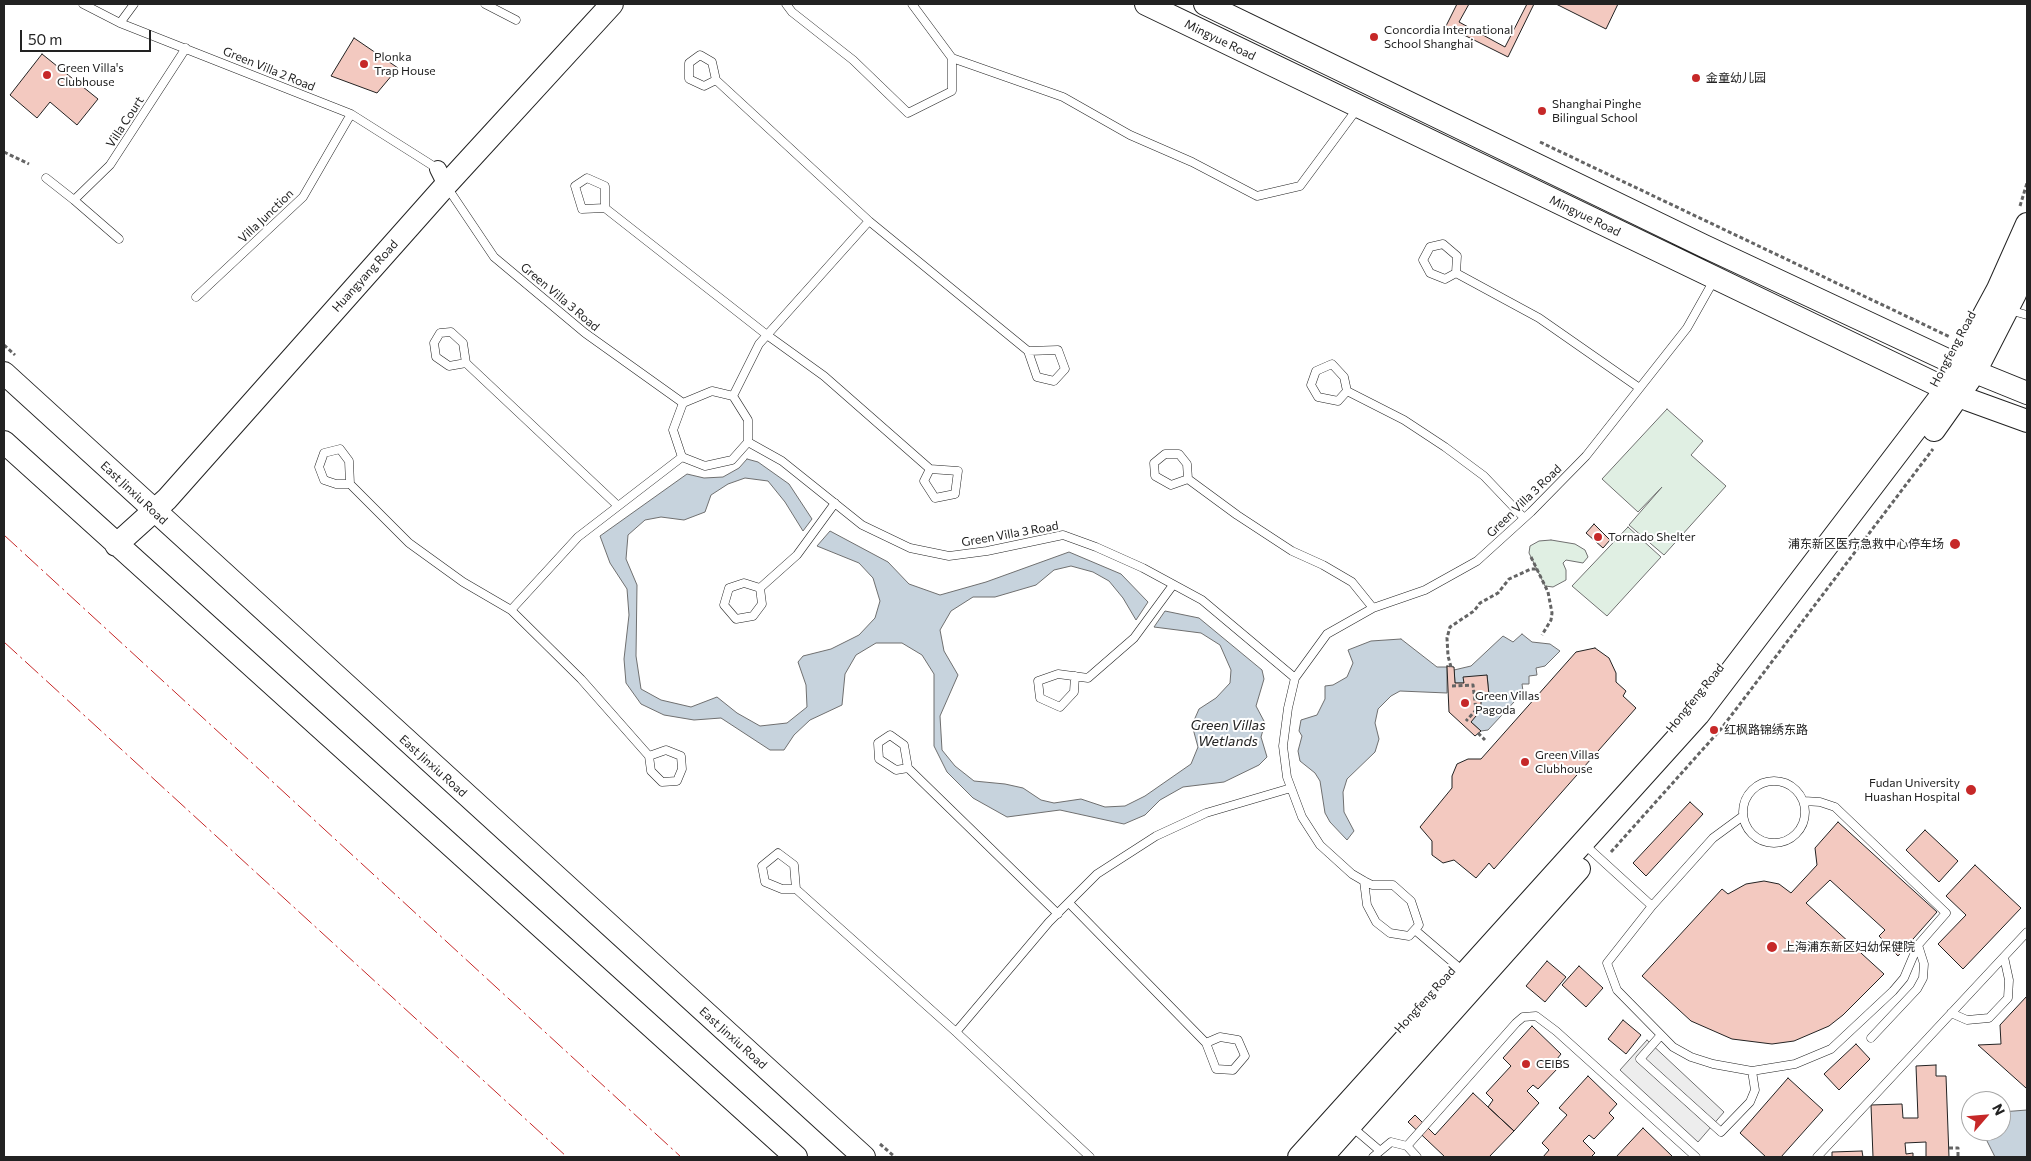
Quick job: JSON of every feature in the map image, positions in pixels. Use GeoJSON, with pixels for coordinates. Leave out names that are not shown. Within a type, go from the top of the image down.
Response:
{"type":"FeatureCollection","features":[{"type":"Feature","properties":{"kind":"street","name":"Huangyang Road"},"geometry":{"type":"LineString","coordinates":[[116,545],[154,512],[442,177],[612,4]]}},
{"type":"Feature","properties":{"kind":"street","name":"Mingyue Road"},"geometry":{"type":"LineString","coordinates":[[1146,4],[1358,108],[1952,392],[2027,421]]}},
{"type":"Feature","properties":{"kind":"street","name":"Mingyue Road"},"geometry":{"type":"LineString","coordinates":[[1205,4],[1669,229],[1966,361],[2027,393]]}},
{"type":"Feature","properties":{"kind":"street","name":"Hongfeng Road"},"geometry":{"type":"LineString","coordinates":[[1299,1157],[1465,973],[1589,848],[1708,723],[1952,392],[1998,289],[2023,217]]}},
{"type":"Feature","properties":{"kind":"street","name":"Hongfeng Road"},"geometry":{"type":"LineString","coordinates":[[1966,361],[2017,312],[2027,264]]}},
{"type":"Feature","properties":{"kind":"street","name":"East Jinxiu Road"},"geometry":{"type":"LineString","coordinates":[[4,373],[154,512],[864,1157]]}},
{"type":"Feature","properties":{"kind":"street"},"geometry":{"type":"LineString","coordinates":[[4,442],[796,1157]]}},
{"type":"Feature","properties":{"kind":"street","name":"Hongfeng Road"},"geometry":{"type":"LineString","coordinates":[[1322,1157],[1589,848]]}},
{"type":"Feature","properties":{"kind":"lane","name":"Green Villa 2 Road"},"geometry":{"type":"LineString","coordinates":[[83,4],[120,23],[351,114],[442,177]]}},
{"type":"Feature","properties":{"kind":"lane"},"geometry":{"type":"LineString","coordinates":[[120,23],[134,4]]}},
{"type":"Feature","properties":{"kind":"lane"},"geometry":{"type":"LineString","coordinates":[[485,4],[516,20]]}},
{"type":"Feature","properties":{"kind":"lane"},"geometry":{"type":"LineString","coordinates":[[786,4],[792,12],[853,60],[908,113],[952,91],[952,58]]}},
{"type":"Feature","properties":{"kind":"lane"},"geometry":{"type":"LineString","coordinates":[[912,4],[952,58],[1063,97],[1130,135],[1192,162],[1257,196],[1300,186],[1358,108]]}},
{"type":"Feature","properties":{"kind":"lane","name":"Villa Court"},"geometry":{"type":"LineString","coordinates":[[74,200],[110,166],[186,48]]}},
{"type":"Feature","properties":{"kind":"lane"},"geometry":{"type":"LineString","coordinates":[[716,80],[869,221],[1028,352],[1037,378],[1054,381],[1065,369],[1058,350],[1028,352]]}},
{"type":"Feature","properties":{"kind":"lane","name":"Villa Junction"},"geometry":{"type":"LineString","coordinates":[[196,297],[303,197],[351,114]]}},
{"type":"Feature","properties":{"kind":"lane","name":"Green Villa 3 Road"},"geometry":{"type":"LineString","coordinates":[[442,177],[494,257],[585,333],[683,403]]}},
{"type":"Feature","properties":{"kind":"lane"},"geometry":{"type":"LineString","coordinates":[[46,178],[119,239]]}},
{"type":"Feature","properties":{"kind":"lane"},"geometry":{"type":"LineString","coordinates":[[605,208],[605,186],[587,178],[575,186],[582,209],[605,208],[767,335],[824,376],[930,469],[958,471],[955,494],[936,498],[924,481],[930,469]]}},
{"type":"Feature","properties":{"kind":"lane"},"geometry":{"type":"LineString","coordinates":[[732,396],[759,344],[869,221]]}},
{"type":"Feature","properties":{"kind":"lane"},"geometry":{"type":"LineString","coordinates":[[1443,244],[1457,256],[1456,273],[1445,278],[1430,273],[1423,260],[1430,247],[1443,244]]}},
{"type":"Feature","properties":{"kind":"lane"},"geometry":{"type":"LineString","coordinates":[[1456,273],[1539,318],[1638,388]]}},
{"type":"Feature","properties":{"kind":"lane","name":"Green Villa 3 Road"},"geometry":{"type":"LineString","coordinates":[[1415,930],[1419,925],[1411,901],[1393,885],[1372,886],[1352,874],[1320,845],[1302,817],[1287,777],[1283,746],[1288,708],[1295,678],[1327,634],[1373,608],[1424,590],[1477,561],[1524,518],[1586,456],[1686,328],[1715,278]]}},
{"type":"Feature","properties":{"kind":"lane"},"geometry":{"type":"LineString","coordinates":[[466,363],[449,366],[436,356],[434,343],[440,333],[451,332],[463,343],[466,363],[617,505]]}},
{"type":"Feature","properties":{"kind":"lane"},"geometry":{"type":"LineString","coordinates":[[1332,364],[1344,378],[1347,391],[1338,401],[1318,397],[1311,384],[1316,371],[1332,364]]}},
{"type":"Feature","properties":{"kind":"lane"},"geometry":{"type":"LineString","coordinates":[[712,391],[732,396],[748,420],[748,442],[732,460],[705,466],[682,457],[673,430],[683,403],[712,391]]}},
{"type":"Feature","properties":{"kind":"lane"},"geometry":{"type":"LineString","coordinates":[[1347,391],[1404,420],[1445,447],[1484,476],[1524,518]]}},
{"type":"Feature","properties":{"kind":"lane","name":"Green Villa 3 Road"},"geometry":{"type":"LineString","coordinates":[[748,442],[782,461],[862,524],[910,548],[948,556],[986,551],[1063,535],[1096,547],[1202,600],[1295,678]]}},
{"type":"Feature","properties":{"kind":"lane"},"geometry":{"type":"LineString","coordinates":[[350,484],[350,461],[340,449],[324,453],[319,467],[324,480],[336,484],[350,484],[409,543],[463,582],[511,610],[581,679],[649,756],[651,771],[662,782],[677,781],[682,770],[682,756],[666,750],[649,756]]}},
{"type":"Feature","properties":{"kind":"lane"},"geometry":{"type":"LineString","coordinates":[[1188,479],[1171,485],[1154,476],[1154,463],[1164,454],[1178,454],[1187,464],[1188,479],[1237,515],[1292,551],[1323,565],[1352,582],[1373,608]]}},
{"type":"Feature","properties":{"kind":"lane"},"geometry":{"type":"LineString","coordinates":[[511,610],[578,537],[617,505],[682,457]]}},
{"type":"Feature","properties":{"kind":"lane"},"geometry":{"type":"LineString","coordinates":[[760,588],[797,555],[835,503]]}},
{"type":"Feature","properties":{"kind":"lane"},"geometry":{"type":"LineString","coordinates":[[744,583],[760,588],[762,604],[753,616],[736,619],[724,605],[729,588],[744,583]]}},
{"type":"Feature","properties":{"kind":"lane"},"geometry":{"type":"LineString","coordinates":[[1075,676],[1074,692],[1060,707],[1040,698],[1038,681],[1058,674],[1075,676],[1088,678],[1134,638],[1173,584]]}},
{"type":"Feature","properties":{"kind":"lane"},"geometry":{"type":"LineString","coordinates":[[908,768],[896,770],[879,759],[878,743],[890,735],[904,745],[908,768],[1058,914]]}},
{"type":"Feature","properties":{"kind":"lane"},"geometry":{"type":"LineString","coordinates":[[1772,781],[1791,786],[1804,801],[1806,811],[1800,831],[1782,843],[1766,842],[1752,835],[1743,816],[1744,806],[1754,788],[1772,781]]}},
{"type":"Feature","properties":{"kind":"lane"},"geometry":{"type":"LineString","coordinates":[[956,1032],[1058,914],[1097,874],[1156,836],[1206,813],[1291,788]]}},
{"type":"Feature","properties":{"kind":"lane"},"geometry":{"type":"LineString","coordinates":[[1743,816],[1713,838],[1652,906],[1608,963],[1617,990],[1673,1047],[1691,1057],[1732,1069],[1752,1071],[1795,1064],[1831,1049],[1893,991],[1904,978],[1918,946],[1946,913],[1835,807],[1820,802],[1804,801]]}},
{"type":"Feature","properties":{"kind":"lane"},"geometry":{"type":"LineString","coordinates":[[1589,848],[1652,906]]}},
{"type":"Feature","properties":{"kind":"lane"},"geometry":{"type":"LineString","coordinates":[[796,889],[794,865],[778,853],[762,866],[765,882],[782,889],[796,889],[956,1032],[1090,1157]]}},
{"type":"Feature","properties":{"kind":"lane"},"geometry":{"type":"LineString","coordinates":[[1364,881],[1367,905],[1376,922],[1390,933],[1410,936],[1415,930],[1465,973]]}},
{"type":"Feature","properties":{"kind":"lane"},"geometry":{"type":"LineString","coordinates":[[1069,903],[1206,1044],[1216,1069],[1233,1070],[1245,1056],[1238,1040],[1220,1037],[1206,1044]]}},
{"type":"Feature","properties":{"kind":"lane"},"geometry":{"type":"LineString","coordinates":[[1817,1157],[2027,932]]}},
{"type":"Feature","properties":{"kind":"lane"},"geometry":{"type":"LineString","coordinates":[[1871,1038],[1916,989],[1923,978],[1924,964],[1918,946]]}},
{"type":"Feature","properties":{"kind":"lane"},"geometry":{"type":"LineString","coordinates":[[1951,1013],[1967,1020],[1989,1018],[2008,998],[2009,980],[2004,957]]}},
{"type":"Feature","properties":{"kind":"lane"},"geometry":{"type":"LineString","coordinates":[[1407,1146],[1516,1023],[1522,1018],[1536,1016],[1556,1031],[1696,1157]]}},
{"type":"Feature","properties":{"kind":"lane"},"geometry":{"type":"LineString","coordinates":[[1661,1035],[1640,1060],[1721,1132],[1750,1102],[1755,1090],[1752,1071]]}},
{"type":"Feature","properties":{"kind":"lane"},"geometry":{"type":"LineString","coordinates":[[1350,1126],[1379,1150]]}},
{"type":"Feature","properties":{"kind":"lane"},"geometry":{"type":"LineString","coordinates":[[1373,1157],[1379,1150],[1391,1142],[1407,1146],[1417,1157]]}},
{"type":"Feature","properties":{"kind":"path"},"geometry":{"type":"LineString","coordinates":[[1531,138],[1966,361]]}},
{"type":"Feature","properties":{"kind":"path"},"geometry":{"type":"LineString","coordinates":[[4,152],[30,164]]}},
{"type":"Feature","properties":{"kind":"path"},"geometry":{"type":"LineString","coordinates":[[2023,217],[2027,183]]}},
{"type":"Feature","properties":{"kind":"path"},"geometry":{"type":"LineString","coordinates":[[1531,556],[1548,592],[1552,613],[1551,620],[1542,635]]}},
{"type":"Feature","properties":{"kind":"path"},"geometry":{"type":"LineString","coordinates":[[1451,667],[1447,638],[1450,627],[1474,612],[1480,603],[1498,593],[1509,579],[1531,569],[1536,569]]}},
{"type":"Feature","properties":{"kind":"path"},"geometry":{"type":"LineString","coordinates":[[1452,686],[1473,685],[1476,710],[1466,721]]}},
{"type":"Feature","properties":{"kind":"path"},"geometry":{"type":"LineString","coordinates":[[1478,733],[1485,740]]}},
{"type":"Feature","properties":{"kind":"path"},"geometry":{"type":"LineString","coordinates":[[1949,1148],[1958,1148],[1958,1157]]}},
{"type":"Feature","properties":{"kind":"green space"},"geometry":{"type":"Polygon","coordinates":[[[1667,409],[1703,441],[1691,455],[1726,486],[1664,555],[1629,525],[1662,487],[1638,512],[1602,479],[1667,409]]]}},
{"type":"Feature","properties":{"kind":"green space"},"geometry":{"type":"Polygon","coordinates":[[[1628,527],[1661,557],[1607,616],[1572,586],[1628,527]]]}},
{"type":"Feature","properties":{"kind":"green space"},"geometry":{"type":"Polygon","coordinates":[[[1551,540],[1575,544],[1585,550],[1588,557],[1583,563],[1566,560],[1563,563],[1566,570],[1566,580],[1553,587],[1545,586],[1529,553],[1530,546],[1539,541],[1551,540]]]}},
{"type":"Feature","properties":{"kind":"shaded area"},"geometry":{"type":"Polygon","coordinates":[[[1647,1040],[1724,1112],[1698,1142],[1620,1070],[1647,1040]]]}},
{"type":"Feature","properties":{"kind":"water","name":"Green Villas Wetlands"},"geometry":{"type":"Polygon","coordinates":[[[747,459],[758,462],[789,484],[812,519],[803,531],[785,502],[768,481],[745,478],[728,484],[711,495],[705,512],[684,520],[661,517],[645,520],[628,535],[626,559],[637,585],[636,656],[641,689],[661,700],[691,707],[717,697],[737,713],[760,726],[787,723],[807,707],[806,685],[798,662],[803,656],[831,649],[859,635],[875,618],[880,601],[873,578],[859,563],[817,546],[830,531],[888,562],[909,584],[940,595],[986,582],[1069,552],[1121,574],[1148,602],[1136,620],[1123,598],[1109,581],[1093,572],[1071,566],[1054,570],[1036,585],[995,597],[973,597],[951,611],[940,630],[944,651],[958,675],[940,716],[942,750],[955,766],[974,781],[1023,788],[1041,800],[1054,803],[1081,799],[1105,807],[1125,806],[1145,796],[1191,764],[1198,747],[1192,725],[1199,709],[1216,698],[1230,683],[1231,670],[1220,645],[1201,633],[1154,627],[1165,611],[1199,618],[1262,670],[1264,679],[1256,706],[1265,723],[1261,737],[1267,757],[1259,765],[1224,782],[1183,787],[1160,800],[1145,815],[1124,824],[1060,810],[1007,817],[973,798],[947,772],[934,746],[934,674],[922,655],[902,643],[876,643],[856,655],[845,674],[842,705],[810,720],[794,735],[784,750],[770,750],[721,718],[694,720],[664,715],[641,704],[626,683],[624,659],[629,615],[627,589],[610,563],[600,536],[687,474],[704,478],[723,477],[739,468],[747,459]]]}},
{"type":"Feature","properties":{"kind":"water"},"geometry":{"type":"Polygon","coordinates":[[[1522,634],[1532,642],[1550,644],[1560,651],[1545,666],[1536,668],[1537,675],[1529,676],[1529,684],[1522,684],[1523,691],[1516,692],[1514,702],[1488,730],[1481,731],[1471,722],[1481,696],[1489,695],[1487,675],[1464,683],[1455,683],[1454,670],[1471,666],[1503,636],[1513,642],[1522,634]]]}},
{"type":"Feature","properties":{"kind":"water"},"geometry":{"type":"Polygon","coordinates":[[[1401,639],[1437,667],[1447,667],[1447,693],[1400,691],[1391,696],[1378,709],[1375,723],[1379,739],[1375,752],[1347,779],[1343,792],[1344,812],[1354,831],[1347,840],[1330,822],[1325,813],[1320,781],[1315,773],[1300,761],[1298,751],[1302,736],[1299,731],[1301,720],[1317,715],[1325,699],[1325,686],[1333,685],[1347,677],[1353,663],[1348,650],[1371,641],[1401,639]]]}},
{"type":"Feature","properties":{"kind":"water"},"geometry":{"type":"Polygon","coordinates":[[[2027,1110],[2027,1157],[1995,1157],[1987,1141],[2011,1141],[2011,1111],[2027,1110]]]}},
{"type":"Feature","properties":{"kind":"building"},"geometry":{"type":"Polygon","coordinates":[[[1457,4],[1534,4],[1508,57],[1446,26],[1457,4]]]}},
{"type":"Feature","properties":{"kind":"building"},"geometry":{"type":"Polygon","coordinates":[[[1469,4],[1527,4],[1505,47],[1459,22],[1469,4]]]}},
{"type":"Feature","properties":{"kind":"building"},"geometry":{"type":"Polygon","coordinates":[[[1556,4],[1618,4],[1606,29],[1556,4]]]}},
{"type":"Feature","properties":{"kind":"building","name":"Plonka Trap House"},"geometry":{"type":"Polygon","coordinates":[[[354,38],[398,68],[377,93],[331,76],[354,38]]]}},
{"type":"Feature","properties":{"kind":"building","name":"Green Villa's Clubhouse"},"geometry":{"type":"Polygon","coordinates":[[[42,54],[98,99],[77,125],[50,102],[37,118],[10,95],[42,54]]]}},
{"type":"Feature","properties":{"kind":"building","name":"Tornado Shelter"},"geometry":{"type":"Polygon","coordinates":[[[1594,524],[1610,540],[1603,548],[1586,533],[1594,524]]]}},
{"type":"Feature","properties":{"kind":"building","name":"Green Villas Clubhouse"},"geometry":{"type":"Polygon","coordinates":[[[1595,648],[1609,658],[1616,673],[1616,682],[1626,691],[1623,696],[1636,708],[1494,869],[1489,863],[1476,878],[1454,860],[1443,863],[1432,855],[1432,841],[1420,827],[1452,788],[1452,776],[1457,764],[1468,759],[1481,759],[1576,652],[1595,648]]]}},
{"type":"Feature","properties":{"kind":"building","name":"Green Villas Pagoda"},"geometry":{"type":"Polygon","coordinates":[[[1447,666],[1454,667],[1455,683],[1464,683],[1463,677],[1487,675],[1489,695],[1481,696],[1481,710],[1471,722],[1481,731],[1475,736],[1449,712],[1447,666]]]}},
{"type":"Feature","properties":{"kind":"building"},"geometry":{"type":"Polygon","coordinates":[[[1690,802],[1703,814],[1646,876],[1633,863],[1690,802]]]}},
{"type":"Feature","properties":{"kind":"building"},"geometry":{"type":"Polygon","coordinates":[[[1838,822],[1937,912],[1898,956],[1879,936],[1885,930],[1830,880],[1806,903],[1884,974],[1843,1015],[1829,1026],[1794,1041],[1772,1044],[1732,1039],[1691,1021],[1642,976],[1722,889],[1728,894],[1746,884],[1764,881],[1779,884],[1791,893],[1817,865],[1815,848],[1838,822]]]}},
{"type":"Feature","properties":{"kind":"building"},"geometry":{"type":"Polygon","coordinates":[[[1925,830],[1958,861],[1939,882],[1906,850],[1925,830]]]}},
{"type":"Feature","properties":{"kind":"building"},"geometry":{"type":"Polygon","coordinates":[[[1975,865],[2021,908],[1963,969],[1938,944],[1966,915],[1946,896],[1975,865]]]}},
{"type":"Feature","properties":{"kind":"building"},"geometry":{"type":"Polygon","coordinates":[[[1547,961],[1566,977],[1545,1002],[1526,986],[1547,961]]]}},
{"type":"Feature","properties":{"kind":"building"},"geometry":{"type":"Polygon","coordinates":[[[1579,966],[1603,988],[1586,1007],[1562,985],[1579,966]]]}},
{"type":"Feature","properties":{"kind":"building"},"geometry":{"type":"Polygon","coordinates":[[[2027,996],[2026,1088],[1978,1045],[2001,1044],[2000,1025],[2027,996]]]}},
{"type":"Feature","properties":{"kind":"building"},"geometry":{"type":"Polygon","coordinates":[[[1623,1020],[1641,1035],[1626,1054],[1608,1039],[1623,1020]]]}},
{"type":"Feature","properties":{"kind":"building"},"geometry":{"type":"Polygon","coordinates":[[[1532,1026],[1561,1054],[1553,1064],[1558,1068],[1538,1089],[1533,1085],[1527,1091],[1539,1103],[1514,1131],[1488,1107],[1493,1100],[1486,1093],[1511,1066],[1503,1058],[1532,1026]]]}},
{"type":"Feature","properties":{"kind":"building"},"geometry":{"type":"Polygon","coordinates":[[[1856,1044],[1870,1059],[1839,1090],[1824,1074],[1856,1044]]]}},
{"type":"Feature","properties":{"kind":"building"},"geometry":{"type":"Polygon","coordinates":[[[1936,1065],[1936,1076],[1946,1076],[1949,1157],[1926,1157],[1926,1142],[1905,1143],[1906,1154],[1913,1153],[1913,1157],[1873,1157],[1871,1105],[1902,1104],[1903,1118],[1918,1118],[1916,1066],[1936,1065]]]}},
{"type":"Feature","properties":{"kind":"building"},"geometry":{"type":"Polygon","coordinates":[[[1588,1076],[1617,1104],[1609,1113],[1614,1118],[1594,1139],[1589,1135],[1583,1141],[1595,1153],[1591,1157],[1543,1157],[1549,1150],[1542,1143],[1567,1115],[1559,1108],[1588,1076]]]}},
{"type":"Feature","properties":{"kind":"building"},"geometry":{"type":"Polygon","coordinates":[[[1788,1078],[1823,1110],[1781,1157],[1766,1157],[1740,1133],[1788,1078]]]}},
{"type":"Feature","properties":{"kind":"building"},"geometry":{"type":"Polygon","coordinates":[[[1473,1093],[1514,1131],[1489,1157],[1445,1157],[1408,1122],[1415,1115],[1435,1135],[1473,1093]]]}},
{"type":"Feature","properties":{"kind":"building"},"geometry":{"type":"Polygon","coordinates":[[[1643,1128],[1672,1156],[1671,1157],[1616,1157],[1643,1128]]]}},
{"type":"Feature","properties":{"kind":"building"},"geometry":{"type":"Polygon","coordinates":[[[1862,1151],[1863,1157],[1832,1157],[1832,1152],[1862,1151]]]}},
{"type":"Feature","properties":{"kind":"power"},"geometry":{"type":"LineString","coordinates":[[4,535],[681,1157]]}},
{"type":"Feature","properties":{"kind":"power"},"geometry":{"type":"LineString","coordinates":[[4,642],[567,1157]]}},
{"type":"Feature","properties":{"kind":"place","name":"Concordia International School Shanghai"},"geometry":{"type":"Point","coordinates":[1374,37]}},
{"type":"Feature","properties":{"kind":"place","name":"Plonka Trap House"},"geometry":{"type":"Point","coordinates":[364,64]}},
{"type":"Feature","properties":{"kind":"place","name":"Green Villa's Clubhouse"},"geometry":{"type":"Point","coordinates":[47,75]}},
{"type":"Feature","properties":{"kind":"place","name":"金童幼儿园"},"geometry":{"type":"Point","coordinates":[1696,78]}},
{"type":"Feature","properties":{"kind":"place","name":"Shanghai Pinghe Bilingual School"},"geometry":{"type":"Point","coordinates":[1542,111]}},
{"type":"Feature","properties":{"kind":"place","name":"Tornado Shelter"},"geometry":{"type":"Point","coordinates":[1598,537]}},
{"type":"Feature","properties":{"kind":"place","name":"浦东新区医疗急救中心停车场"},"geometry":{"type":"Point","coordinates":[1955,544]}},
{"type":"Feature","properties":{"kind":"place","name":"Green Villas Pagoda"},"geometry":{"type":"Point","coordinates":[1465,703]}},
{"type":"Feature","properties":{"kind":"place","name":"红枫路锦绣东路"},"geometry":{"type":"Point","coordinates":[1714,730]}},
{"type":"Feature","properties":{"kind":"place","name":"Green Villas Clubhouse"},"geometry":{"type":"Point","coordinates":[1525,762]}},
{"type":"Feature","properties":{"kind":"place","name":"Fudan University Huashan Hospital"},"geometry":{"type":"Point","coordinates":[1971,790]}},
{"type":"Feature","properties":{"kind":"place","name":"上海浦东新区妇幼保健院"},"geometry":{"type":"Point","coordinates":[1772,947]}},
{"type":"Feature","properties":{"kind":"place","name":"CEIBS"},"geometry":{"type":"Point","coordinates":[1526,1064]}}]}
